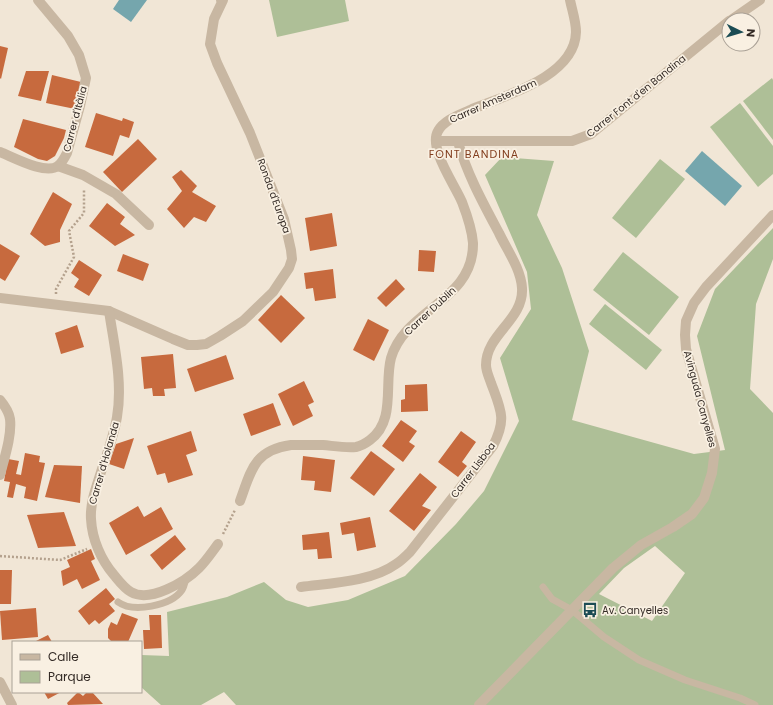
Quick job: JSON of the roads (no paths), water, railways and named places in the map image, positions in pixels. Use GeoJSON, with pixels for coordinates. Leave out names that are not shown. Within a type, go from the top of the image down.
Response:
{"type":"FeatureCollection","features":[{"type":"Feature","properties":{"kind":"street","name":"Carrer d'Itàlia"},"geometry":{"type":"LineString","coordinates":[[38,0],[68,36],[79,55],[86,78],[67,153],[64,160],[58,166]]}},
{"type":"Feature","properties":{"kind":"street","name":"Ronda d'Europa"},"geometry":{"type":"LineString","coordinates":[[0,298],[109,311],[173,340],[188,345],[206,344],[220,336],[243,321],[274,292],[289,268],[292,259],[291,250],[284,220],[250,133],[217,63],[210,44],[214,19],[223,0]]}},
{"type":"Feature","properties":{"kind":"street","name":"Carrer Amsterdam"},"geometry":{"type":"LineString","coordinates":[[436,142],[437,133],[441,126],[455,116],[527,87],[548,76],[566,61],[574,43],[576,33],[570,0]]}},
{"type":"Feature","properties":{"kind":"street","name":"Carrer Font d'en Bandina"},"geometry":{"type":"LineString","coordinates":[[743,12],[760,0]]}},
{"type":"Feature","properties":{"kind":"street","name":"Carrer Font d'en Bandina"},"geometry":{"type":"LineString","coordinates":[[436,142],[572,141],[581,139],[592,134],[721,28]]}},
{"type":"Feature","properties":{"kind":"street","name":"Carrer Dublin"},"geometry":{"type":"LineString","coordinates":[[240,501],[255,462],[270,450],[281,446],[291,445],[352,447],[358,446],[372,439],[381,428],[386,414],[389,370],[395,347],[403,335],[452,292],[464,277],[472,257],[473,242],[462,202],[438,153],[436,142]]}},
{"type":"Feature","properties":{"kind":"street","name":"Carrer Lisboa"},"geometry":{"type":"LineString","coordinates":[[301,587],[356,580],[382,572],[396,564],[410,552],[493,446],[498,436],[502,424],[501,415],[486,367],[487,354],[491,344],[521,304],[522,288],[517,268],[474,185],[464,163],[458,142]]}},
{"type":"Feature","properties":{"kind":"street"},"geometry":{"type":"LineString","coordinates":[[0,152],[42,168],[50,169],[58,166],[83,175],[116,194],[149,225]]}},
{"type":"Feature","properties":{"kind":"street","name":"Avinguda Canyelles"},"geometry":{"type":"LineString","coordinates":[[479,705],[613,568],[641,545],[673,527],[692,514],[704,498],[712,473],[715,449],[686,349],[686,321],[694,303],[706,287],[773,214]]}},
{"type":"Feature","properties":{"kind":"street","name":"Carrer d'Holanda"},"geometry":{"type":"LineString","coordinates":[[109,311],[118,376],[119,395],[117,416],[91,507],[91,521],[96,544],[102,558],[110,570],[126,588],[135,594],[145,596],[155,594],[179,583],[199,569],[218,544]]}},
{"type":"Feature","properties":{"kind":"street"},"geometry":{"type":"LineString","coordinates":[[0,400],[7,410],[10,418],[10,431],[0,475]]}},
{"type":"Feature","properties":{"kind":"street"},"geometry":{"type":"LineString","coordinates":[[0,682],[12,705]]}},
{"type":"Feature","properties":{"kind":"lane"},"geometry":{"type":"LineString","coordinates":[[118,602],[124,607],[140,608],[160,604],[170,599],[181,590],[186,578]]}},
{"type":"Feature","properties":{"kind":"lane"},"geometry":{"type":"LineString","coordinates":[[543,587],[552,599],[572,610],[604,637],[640,660],[685,680],[740,698],[755,705]]}},
{"type":"Feature","properties":{"kind":"water"},"geometry":{"type":"Polygon","coordinates":[[[119,0],[147,0],[131,22],[113,9],[119,0]]]}},
{"type":"Feature","properties":{"kind":"water"},"geometry":{"type":"Polygon","coordinates":[[[702,151],[742,186],[725,206],[685,171],[702,151]]]}},
{"type":"Feature","properties":{"kind":"place","name":"Av. Canyelles"},"geometry":{"type":"Point","coordinates":[590,610]}},
{"type":"Feature","properties":{"kind":"district","name":"FONT BANDINA"},"geometry":{"type":"Point","coordinates":[474,154]}}]}
